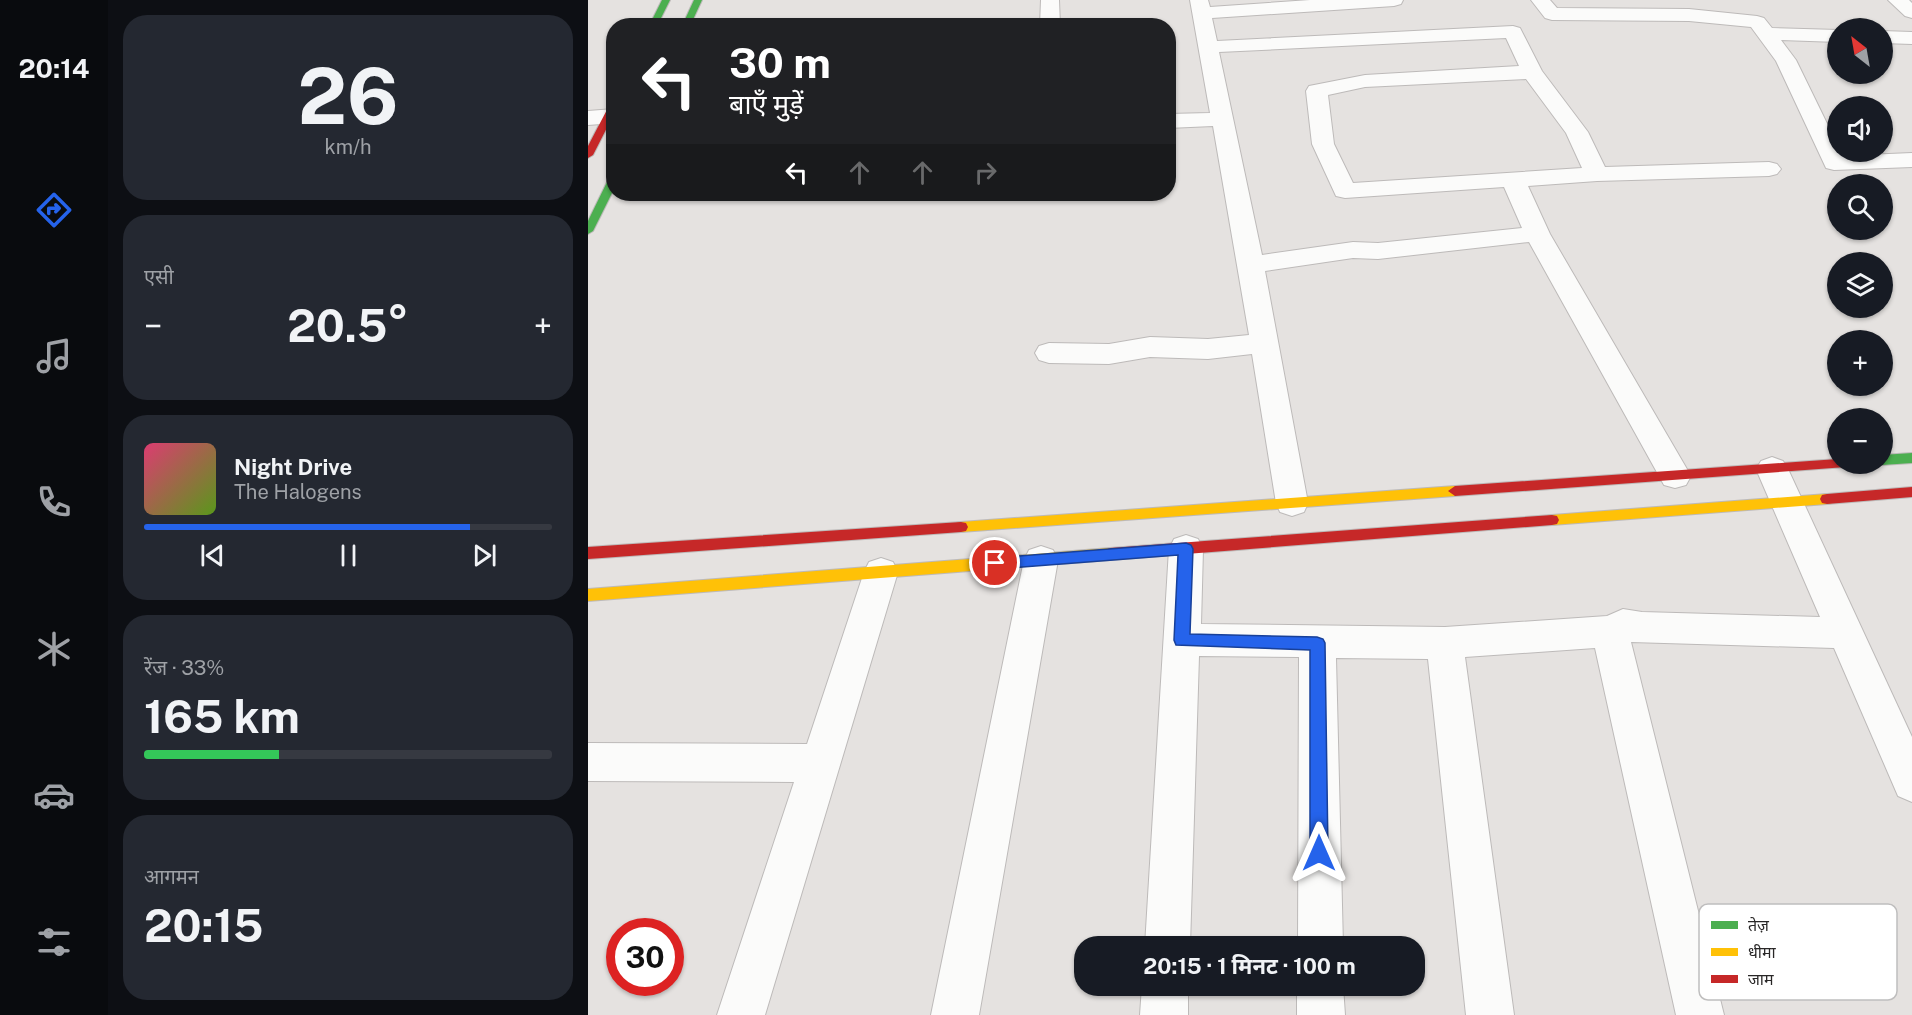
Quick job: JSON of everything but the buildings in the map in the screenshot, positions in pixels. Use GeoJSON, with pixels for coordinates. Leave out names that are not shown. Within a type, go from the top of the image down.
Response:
{"type":"FeatureCollection","features":[{"type":"Feature","properties":{"kind":"street"},"geometry":{"type":"LineString","coordinates":[[657,18],[666,0]]}},
{"type":"Feature","properties":{"kind":"street"},"geometry":{"type":"LineString","coordinates":[[690,18],[698,0]]}},
{"type":"Feature","properties":{"kind":"street"},"geometry":{"type":"LineString","coordinates":[[1050,0],[1050,18]]}},
{"type":"Feature","properties":{"kind":"street"},"geometry":{"type":"LineString","coordinates":[[1292,503],[1266,343],[1200,7],[1394,0]]}},
{"type":"Feature","properties":{"kind":"street"},"geometry":{"type":"LineString","coordinates":[[1540,0],[1552,14],[1689,15],[1757,22],[1786,60],[1834,163],[1912,160]]}},
{"type":"Feature","properties":{"kind":"street"},"geometry":{"type":"LineString","coordinates":[[1737,0],[1744,20]]}},
{"type":"Feature","properties":{"kind":"street"},"geometry":{"type":"LineString","coordinates":[[1897,0],[1912,12]]}},
{"type":"Feature","properties":{"kind":"street"},"geometry":{"type":"LineString","coordinates":[[1209,46],[1513,32],[1532,72],[1577,132],[1596,174]]}},
{"type":"Feature","properties":{"kind":"street"},"geometry":{"type":"LineString","coordinates":[[1766,34],[1827,36]]}},
{"type":"Feature","properties":{"kind":"street"},"geometry":{"type":"LineString","coordinates":[[1893,37],[1912,38]]}},
{"type":"Feature","properties":{"kind":"street"},"geometry":{"type":"LineString","coordinates":[[1532,72],[1365,81],[1317,91],[1323,144],[1345,191],[1596,174],[1769,169]]}},
{"type":"Feature","properties":{"kind":"street"},"geometry":{"type":"LineString","coordinates":[[588,155],[606,113]]}},
{"type":"Feature","properties":{"kind":"street"},"geometry":{"type":"LineString","coordinates":[[1176,121],[1223,119]]}},
{"type":"Feature","properties":{"kind":"street"},"geometry":{"type":"LineString","coordinates":[[1513,180],[1537,234],[1675,476]]}},
{"type":"Feature","properties":{"kind":"street"},"geometry":{"type":"LineString","coordinates":[[588,231],[606,194]]}},
{"type":"Feature","properties":{"kind":"street"},"geometry":{"type":"LineString","coordinates":[[1251,265],[1353,250],[1377,250],[1537,234]]}},
{"type":"Feature","properties":{"kind":"street"},"geometry":{"type":"LineString","coordinates":[[1049,352],[1109,354],[1150,347],[1208,349],[1266,343]]}},
{"type":"Feature","properties":{"kind":"street"},"geometry":{"type":"LineString","coordinates":[[1893,459],[1912,458]]}},
{"type":"Feature","properties":{"kind":"street"},"geometry":{"type":"LineString","coordinates":[[588,553],[1827,465]]}},
{"type":"Feature","properties":{"kind":"street"},"geometry":{"type":"LineString","coordinates":[[1772,469],[1912,782]]}},
{"type":"Feature","properties":{"kind":"street"},"geometry":{"type":"LineString","coordinates":[[588,595],[1912,492]]}},
{"type":"Feature","properties":{"kind":"street"},"geometry":{"type":"LineString","coordinates":[[1167,936],[1186,549]]}},
{"type":"Feature","properties":{"kind":"street"},"geometry":{"type":"LineString","coordinates":[[955,1015],[1041,560]]}},
{"type":"Feature","properties":{"kind":"street"},"geometry":{"type":"LineString","coordinates":[[741,1015],[881,572]]}},
{"type":"Feature","properties":{"kind":"street"},"geometry":{"type":"LineString","coordinates":[[1182,640],[1445,643],[1610,631],[1623,625],[1642,628],[1845,633]]}},
{"type":"Feature","properties":{"kind":"street"},"geometry":{"type":"LineString","coordinates":[[1610,631],[1700,1015]]}},
{"type":"Feature","properties":{"kind":"street"},"geometry":{"type":"LineString","coordinates":[[1317,643],[1320,936]]}},
{"type":"Feature","properties":{"kind":"street"},"geometry":{"type":"LineString","coordinates":[[1445,643],[1490,1015]]}},
{"type":"Feature","properties":{"kind":"street"},"geometry":{"type":"LineString","coordinates":[[588,762],[819,763]]}},
{"type":"Feature","properties":{"kind":"street"},"geometry":{"type":"LineString","coordinates":[[1164,1015],[1165,996]]}},
{"type":"Feature","properties":{"kind":"street"},"geometry":{"type":"LineString","coordinates":[[1320,996],[1321,1015]]}},
{"type":"Feature","properties":{"kind":"traffic: fast"},"geometry":{"type":"LineString","coordinates":[[657,18],[666,0]]}},
{"type":"Feature","properties":{"kind":"traffic: fast"},"geometry":{"type":"LineString","coordinates":[[690,18],[698,0]]}},
{"type":"Feature","properties":{"kind":"traffic: fast"},"geometry":{"type":"LineString","coordinates":[[588,231],[606,194]]}},
{"type":"Feature","properties":{"kind":"traffic: fast"},"geometry":{"type":"LineString","coordinates":[[1893,459],[1912,458]]}},
{"type":"Feature","properties":{"kind":"traffic: slow"},"geometry":{"type":"LineString","coordinates":[[961,527],[1455,491]]}},
{"type":"Feature","properties":{"kind":"traffic: slow"},"geometry":{"type":"LineString","coordinates":[[1552,520],[1827,499]]}},
{"type":"Feature","properties":{"kind":"traffic: slow"},"geometry":{"type":"LineString","coordinates":[[588,595],[1110,554]]}},
{"type":"Feature","properties":{"kind":"traffic: jam"},"geometry":{"type":"LineString","coordinates":[[588,155],[606,120]]}},
{"type":"Feature","properties":{"kind":"traffic: jam"},"geometry":{"type":"LineString","coordinates":[[1455,491],[1827,465]]}},
{"type":"Feature","properties":{"kind":"traffic: jam"},"geometry":{"type":"LineString","coordinates":[[1827,499],[1912,492]]}},
{"type":"Feature","properties":{"kind":"traffic: jam"},"geometry":{"type":"LineString","coordinates":[[1110,554],[1552,520]]}},
{"type":"Feature","properties":{"kind":"traffic: jam"},"geometry":{"type":"LineString","coordinates":[[588,553],[961,527]]}},
{"type":"Feature","properties":{"kind":"route"},"geometry":{"type":"LineString","coordinates":[[995,563],[1186,549],[1182,640],[1317,643],[1319,853]]}}]}
